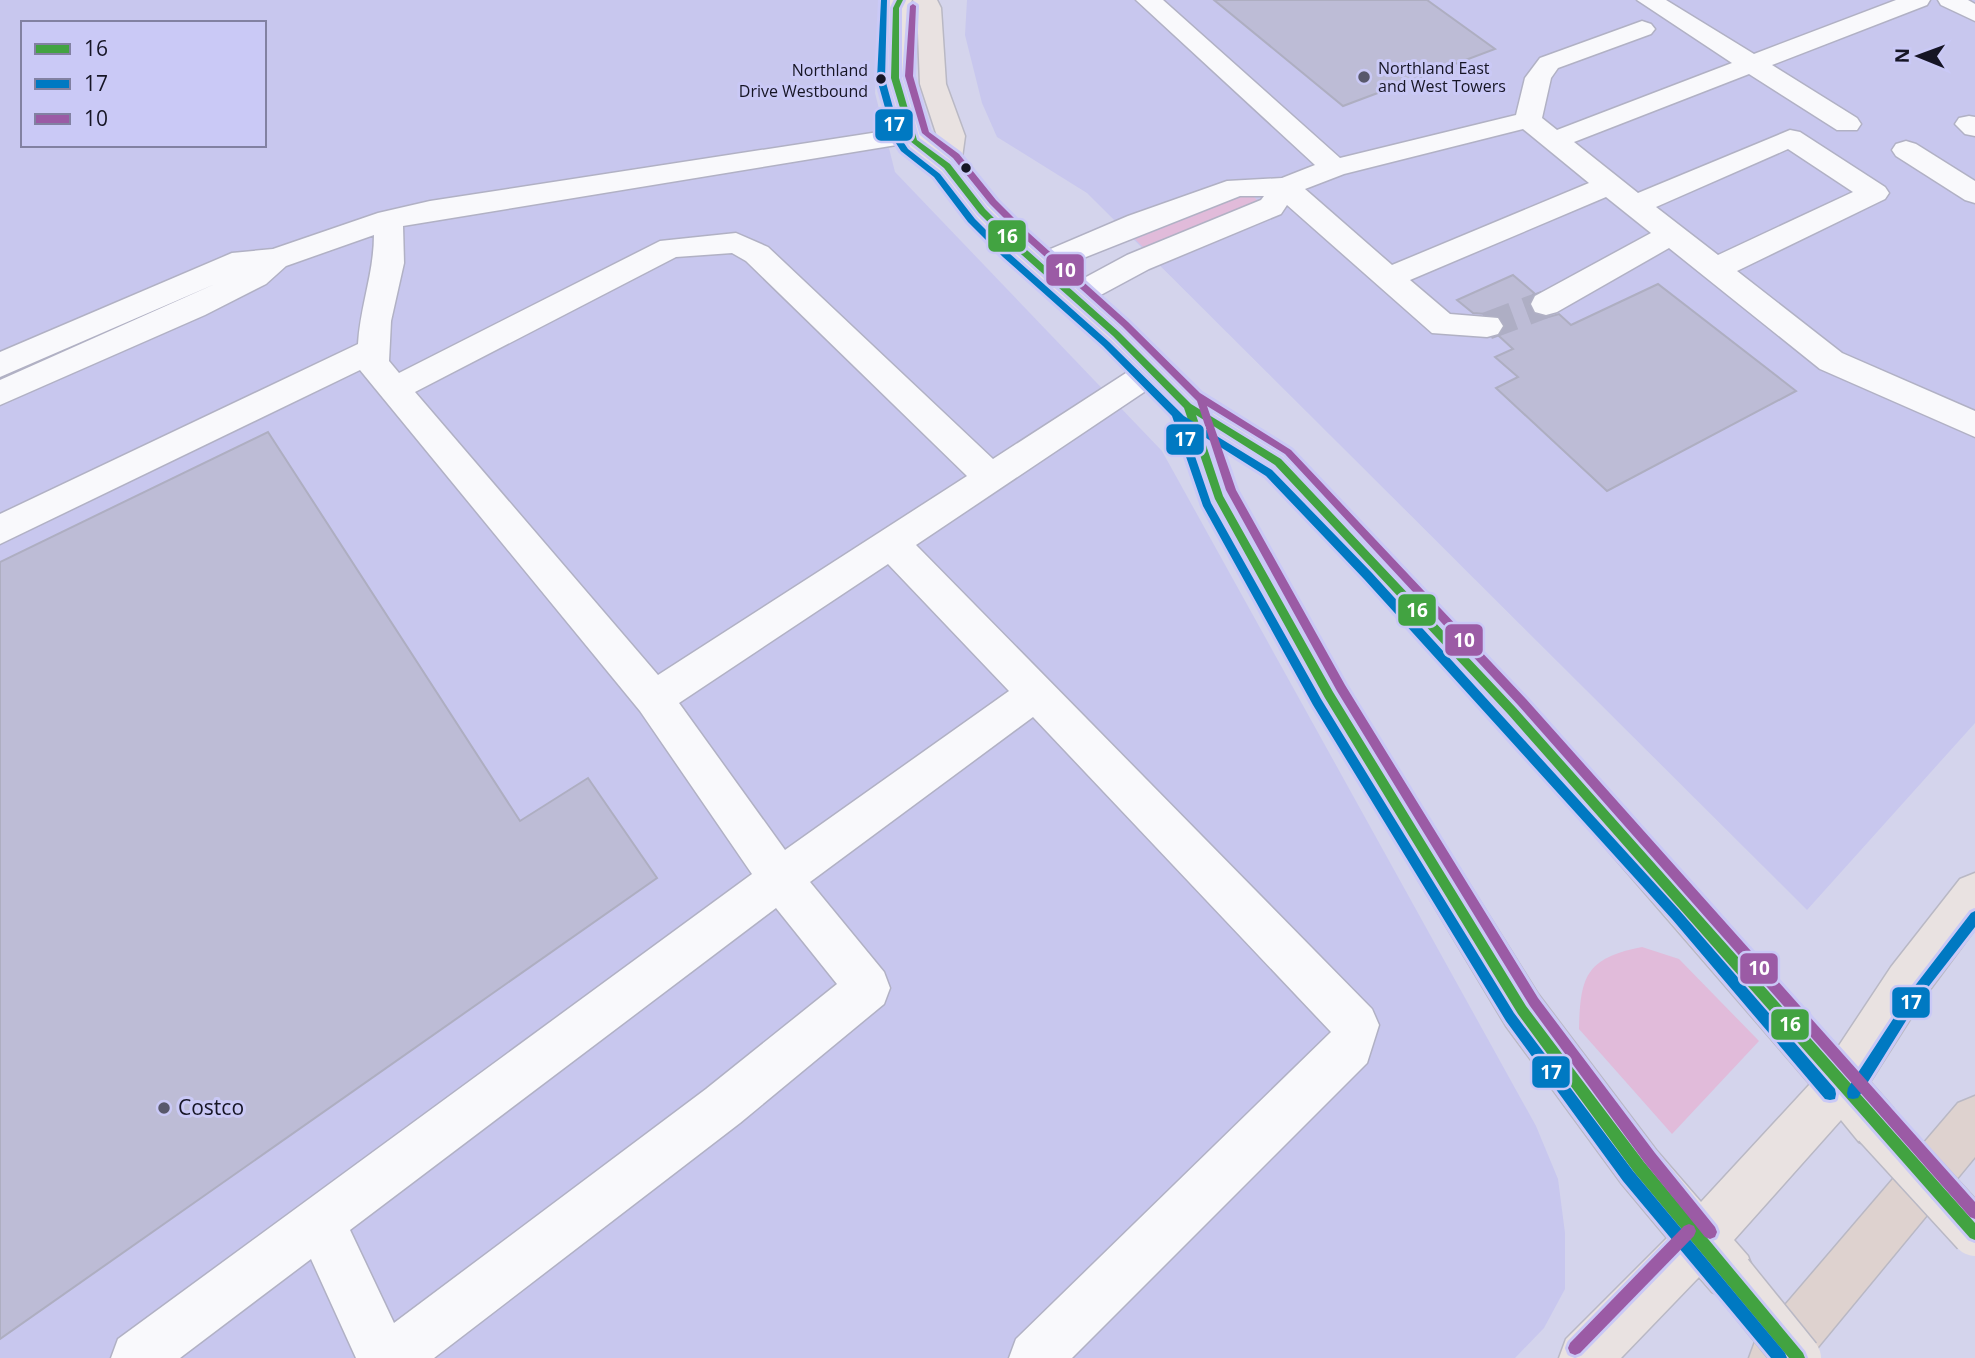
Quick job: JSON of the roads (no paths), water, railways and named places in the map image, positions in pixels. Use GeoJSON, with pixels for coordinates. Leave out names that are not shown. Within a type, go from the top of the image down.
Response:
{"type":"FeatureCollection","features":[{"type":"Feature","properties":{"kind":"highway"},"geometry":{"type":"LineString","coordinates":[[1775,1358],[1975,1120]]}},
{"type":"Feature","properties":{"kind":"main road"},"geometry":{"type":"LineString","coordinates":[[900,0],[896,8],[895,78],[914,141],[947,166],[982,211],[1038,266],[1154,370],[1188,406],[1278,463],[1351,538],[1530,731],[1876,1125],[1975,1233]]}},
{"type":"Feature","properties":{"kind":"main road"},"geometry":{"type":"LineString","coordinates":[[925,0],[929,8],[933,84],[951,136],[947,166]]}},
{"type":"Feature","properties":{"kind":"main road"},"geometry":{"type":"LineString","coordinates":[[1188,406],[1217,496],[1329,695],[1508,988],[1639,1167],[1798,1358]]}},
{"type":"Feature","properties":{"kind":"main road"},"geometry":{"type":"LineString","coordinates":[[1585,1358],[1714,1257],[1841,1085],[1907,983],[1975,894]]}},
{"type":"Feature","properties":{"kind":"lane"},"geometry":{"type":"LineString","coordinates":[[1148,0],[1335,168]]}},
{"type":"Feature","properties":{"kind":"lane"},"geometry":{"type":"LineString","coordinates":[[1649,0],[1847,124]]}},
{"type":"Feature","properties":{"kind":"lane"},"geometry":{"type":"LineString","coordinates":[[1555,139],[1918,0]]}},
{"type":"Feature","properties":{"kind":"lane"},"geometry":{"type":"LineString","coordinates":[[1950,0],[1975,14]]}},
{"type":"Feature","properties":{"kind":"lane"},"geometry":{"type":"LineString","coordinates":[[1528,120],[1538,78],[1549,63],[1643,29]]}},
{"type":"Feature","properties":{"kind":"lane"},"geometry":{"type":"LineString","coordinates":[[1038,266],[1138,223],[1237,187],[1285,187],[1335,168],[1528,120],[1831,362],[1975,425]]}},
{"type":"Feature","properties":{"kind":"lane"},"geometry":{"type":"LineString","coordinates":[[0,365],[40,361],[256,277],[275,259],[388,220],[430,210],[911,135]]}},
{"type":"Feature","properties":{"kind":"lane"},"geometry":{"type":"LineString","coordinates":[[1634,205],[1790,138],[1875,193],[1715,269]]}},
{"type":"Feature","properties":{"kind":"lane"},"geometry":{"type":"LineString","coordinates":[[1906,150],[1975,194]]}},
{"type":"Feature","properties":{"kind":"lane"},"geometry":{"type":"LineString","coordinates":[[1388,278],[1608,185]]}},
{"type":"Feature","properties":{"kind":"lane"},"geometry":{"type":"LineString","coordinates":[[1285,187],[1443,325],[1487,326]]}},
{"type":"Feature","properties":{"kind":"lane"},"geometry":{"type":"LineString","coordinates":[[1073,297],[1138,262],[1271,207],[1285,187]]}},
{"type":"Feature","properties":{"kind":"lane"},"geometry":{"type":"LineString","coordinates":[[388,220],[389,263],[375,321],[373,364],[654,699],[780,879],[868,988],[723,1105],[391,1358]]}},
{"type":"Feature","properties":{"kind":"lane"},"geometry":{"type":"LineString","coordinates":[[1546,304],[1671,234]]}},
{"type":"Feature","properties":{"kind":"lane"},"geometry":{"type":"LineString","coordinates":[[394,388],[670,248],[736,243],[757,254],[990,477]]}},
{"type":"Feature","properties":{"kind":"lane"},"geometry":{"type":"LineString","coordinates":[[0,530],[373,349]]}},
{"type":"Feature","properties":{"kind":"lane"},"geometry":{"type":"LineString","coordinates":[[0,393],[40,361]]}},
{"type":"Feature","properties":{"kind":"lane"},"geometry":{"type":"LineString","coordinates":[[654,699],[1154,370]]}},
{"type":"Feature","properties":{"kind":"lane"},"geometry":{"type":"LineString","coordinates":[[891,543],[1356,1025],[1351,1046],[1035,1358]]}},
{"type":"Feature","properties":{"kind":"lane"},"geometry":{"type":"LineString","coordinates":[[137,1358],[780,879],[1036,693]]}},
{"type":"Feature","properties":{"kind":"lane"},"geometry":{"type":"LineString","coordinates":[[320,1222],[383,1358]]}},
{"type":"Feature","properties":{"kind":"tunnel"},"geometry":{"type":"LineString","coordinates":[[1487,326],[1546,304]]}},
{"type":"Feature","properties":{"kind":"place","name":"Northland East and West Towers"},"geometry":{"type":"Point","coordinates":[1364,77]}},
{"type":"Feature","properties":{"kind":"place","name":"Northland Drive Westbound"},"geometry":{"type":"Point","coordinates":[881,79]}},
{"type":"Feature","properties":{"kind":"place","name":"Costco"},"geometry":{"type":"Point","coordinates":[164,1108]}}]}
